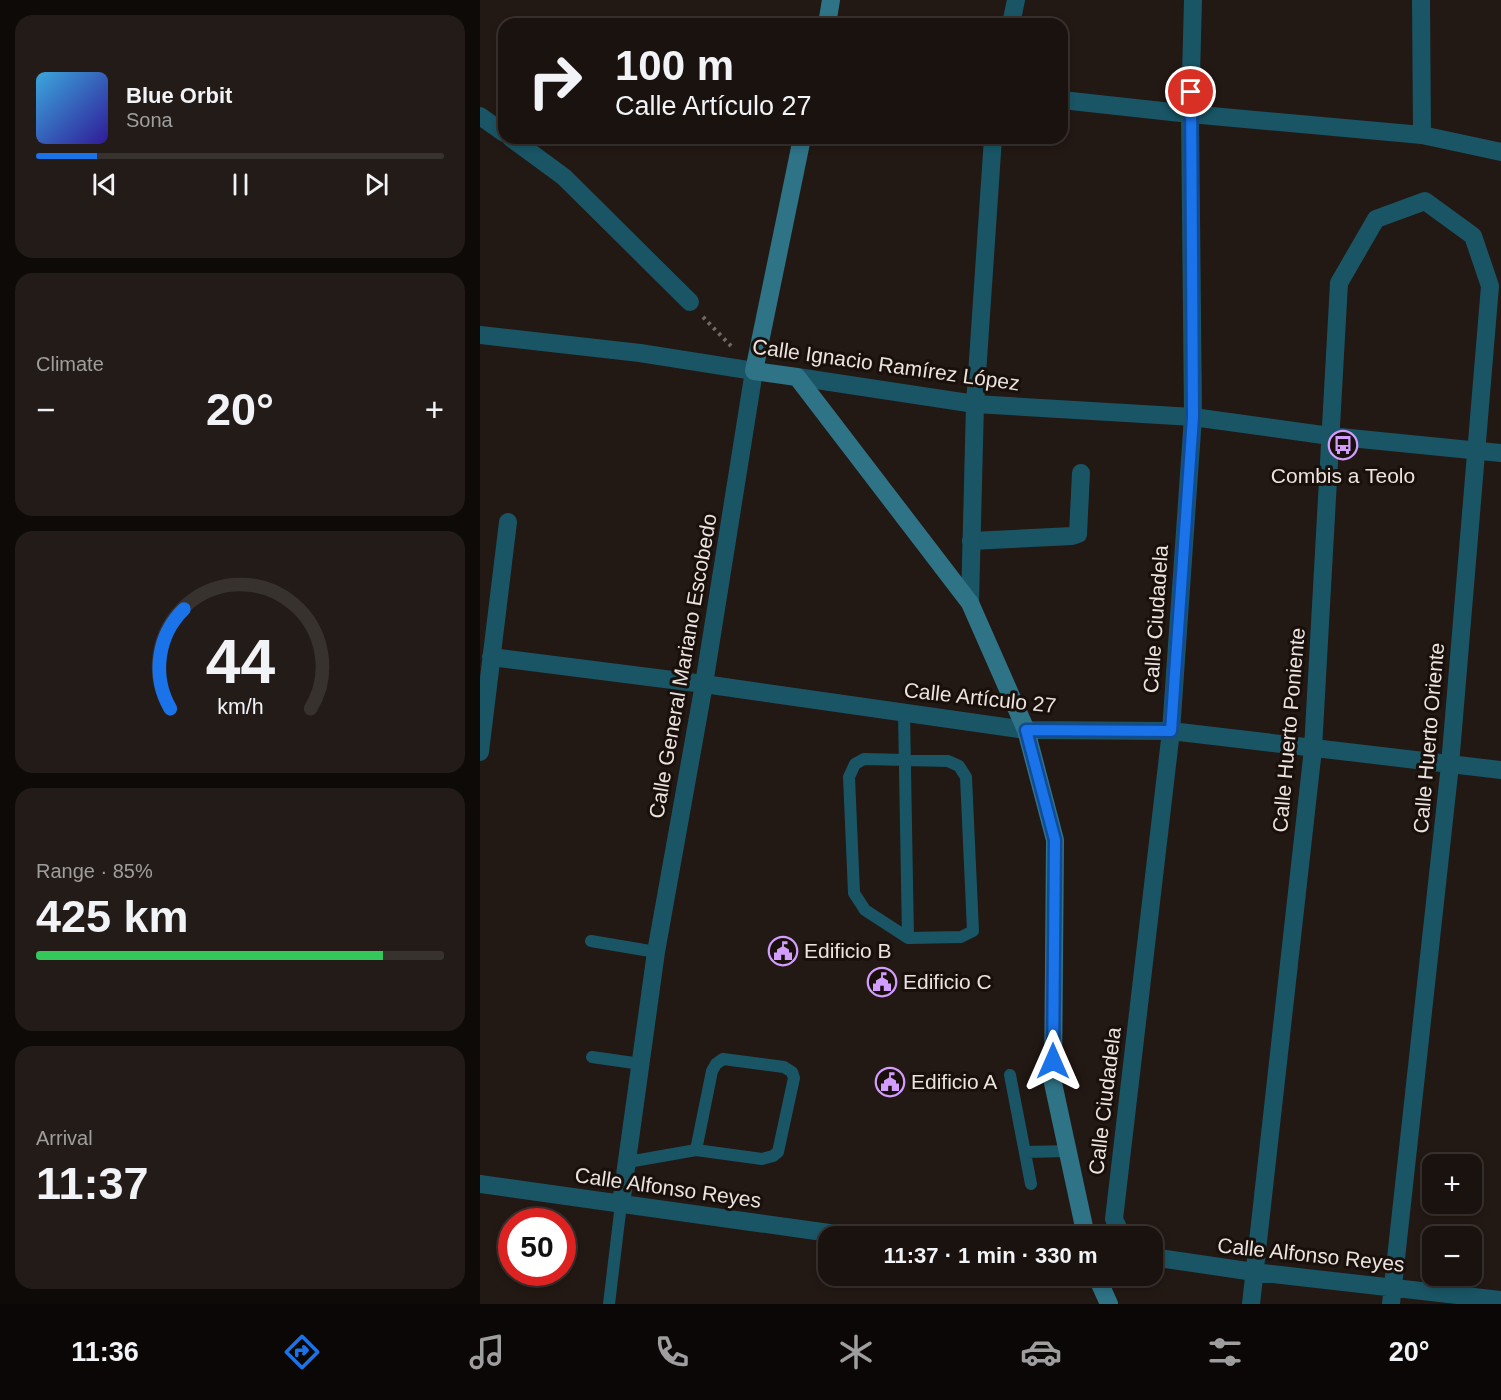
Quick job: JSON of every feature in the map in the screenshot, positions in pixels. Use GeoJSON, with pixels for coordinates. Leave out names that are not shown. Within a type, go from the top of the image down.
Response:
{"type":"FeatureCollection","features":[{"type":"Feature","properties":{"kind":"main road"},"geometry":{"type":"LineString","coordinates":[[828,18],[831,0]]}},
{"type":"Feature","properties":{"kind":"main road","name":"Calle General Mariano Escobedo"},"geometry":{"type":"LineString","coordinates":[[754,371],[801,144]]}},
{"type":"Feature","properties":{"kind":"main road","name":"Calle Ignacio Ramírez López"},"geometry":{"type":"LineString","coordinates":[[754,371],[797,377]]}},
{"type":"Feature","properties":{"kind":"main road"},"geometry":{"type":"LineString","coordinates":[[797,377],[970,603],[1026,730],[1055,840],[1053,1083],[1084,1226]]}},
{"type":"Feature","properties":{"kind":"main road"},"geometry":{"type":"LineString","coordinates":[[1101,1286],[1108,1303]]}},
{"type":"Feature","properties":{"kind":"street"},"geometry":{"type":"LineString","coordinates":[[1012,18],[1016,0]]}},
{"type":"Feature","properties":{"kind":"street","name":"Calle Ciudadela"},"geometry":{"type":"LineString","coordinates":[[1117,1226],[1114,1219],[1171,731],[1193,417],[1190,114],[1193,0]]}},
{"type":"Feature","properties":{"kind":"street"},"geometry":{"type":"LineString","coordinates":[[1421,0],[1422,135]]}},
{"type":"Feature","properties":{"kind":"street"},"geometry":{"type":"LineString","coordinates":[[1068,101],[1422,135],[1501,152]]}},
{"type":"Feature","properties":{"kind":"street"},"geometry":{"type":"LineString","coordinates":[[480,116],[498,129]]}},
{"type":"Feature","properties":{"kind":"street"},"geometry":{"type":"LineString","coordinates":[[519,144],[564,177],[690,302]]}},
{"type":"Feature","properties":{"kind":"street"},"geometry":{"type":"LineString","coordinates":[[970,603],[975,404],[993,144]]}},
{"type":"Feature","properties":{"kind":"street","name":"Calle Huerto Poniente"},"geometry":{"type":"LineString","coordinates":[[1251,1304],[1313,749],[1339,284],[1376,219],[1425,201]]}},
{"type":"Feature","properties":{"kind":"street","name":"Calle Huerto Oriente"},"geometry":{"type":"LineString","coordinates":[[1392,1295],[1450,765],[1490,286],[1473,236],[1425,201]]}},
{"type":"Feature","properties":{"kind":"street","name":"Calle Ignacio Ramírez López"},"geometry":{"type":"LineString","coordinates":[[480,335],[640,353],[754,371]]}},
{"type":"Feature","properties":{"kind":"street","name":"Calle General Mariano Escobedo"},"geometry":{"type":"LineString","coordinates":[[621,1204],[656,952],[704,684],[754,371]]}},
{"type":"Feature","properties":{"kind":"street","name":"Calle Ignacio Ramírez López"},"geometry":{"type":"LineString","coordinates":[[797,377],[975,404],[1193,417],[1330,436],[1501,453]]}},
{"type":"Feature","properties":{"kind":"street"},"geometry":{"type":"LineString","coordinates":[[971,541],[1078,534],[1081,473]]}},
{"type":"Feature","properties":{"kind":"street"},"geometry":{"type":"LineString","coordinates":[[480,752],[508,522]]}},
{"type":"Feature","properties":{"kind":"street","name":"Calle Artículo 27"},"geometry":{"type":"LineString","coordinates":[[491,657],[704,684],[1026,730],[1171,731],[1501,770]]}},
{"type":"Feature","properties":{"kind":"street","name":"Calle Alfonso Reyes"},"geometry":{"type":"LineString","coordinates":[[480,1184],[818,1231]]}},
{"type":"Feature","properties":{"kind":"street","name":"Calle Alfonso Reyes"},"geometry":{"type":"LineString","coordinates":[[1163,1259],[1392,1295],[1501,1300]]}},
{"type":"Feature","properties":{"kind":"lane"},"geometry":{"type":"LineString","coordinates":[[904,712],[908,938]]}},
{"type":"Feature","properties":{"kind":"lane"},"geometry":{"type":"LineString","coordinates":[[864,759],[904,760],[948,761],[959,766],[966,777],[974,922],[973,931],[961,937],[908,938],[865,910],[854,893],[849,777],[855,764],[864,759]]}},
{"type":"Feature","properties":{"kind":"lane"},"geometry":{"type":"LineString","coordinates":[[591,941],[656,952]]}},
{"type":"Feature","properties":{"kind":"lane"},"geometry":{"type":"LineString","coordinates":[[592,1057],[641,1064]]}},
{"type":"Feature","properties":{"kind":"lane"},"geometry":{"type":"LineString","coordinates":[[628,1162],[696,1150],[762,1159],[773,1156],[778,1152],[794,1078],[792,1072],[784,1068],[723,1059],[716,1064],[712,1071],[696,1150]]}},
{"type":"Feature","properties":{"kind":"lane"},"geometry":{"type":"LineString","coordinates":[[1010,1075],[1031,1184]]}},
{"type":"Feature","properties":{"kind":"lane"},"geometry":{"type":"LineString","coordinates":[[1025,1152],[1068,1151]]}},
{"type":"Feature","properties":{"kind":"lane"},"geometry":{"type":"LineString","coordinates":[[609,1304],[621,1204]]}},
{"type":"Feature","properties":{"kind":"path"},"geometry":{"type":"LineString","coordinates":[[690,302],[754,371]]}},
{"type":"Feature","properties":{"kind":"place","name":"Combis a Teolo"},"geometry":{"type":"Point","coordinates":[1343,445]}},
{"type":"Feature","properties":{"kind":"place","name":"Edificio B"},"geometry":{"type":"Point","coordinates":[783,951]}},
{"type":"Feature","properties":{"kind":"place","name":"Edificio C"},"geometry":{"type":"Point","coordinates":[882,982]}},
{"type":"Feature","properties":{"kind":"place","name":"Edificio A"},"geometry":{"type":"Point","coordinates":[890,1082]}},
{"type":"Feature","properties":{"kind":"route"},"geometry":{"type":"LineString","coordinates":[[1053,1061],[1055,840],[1026,730],[1171,731],[1193,417],[1191,92]]}}]}
